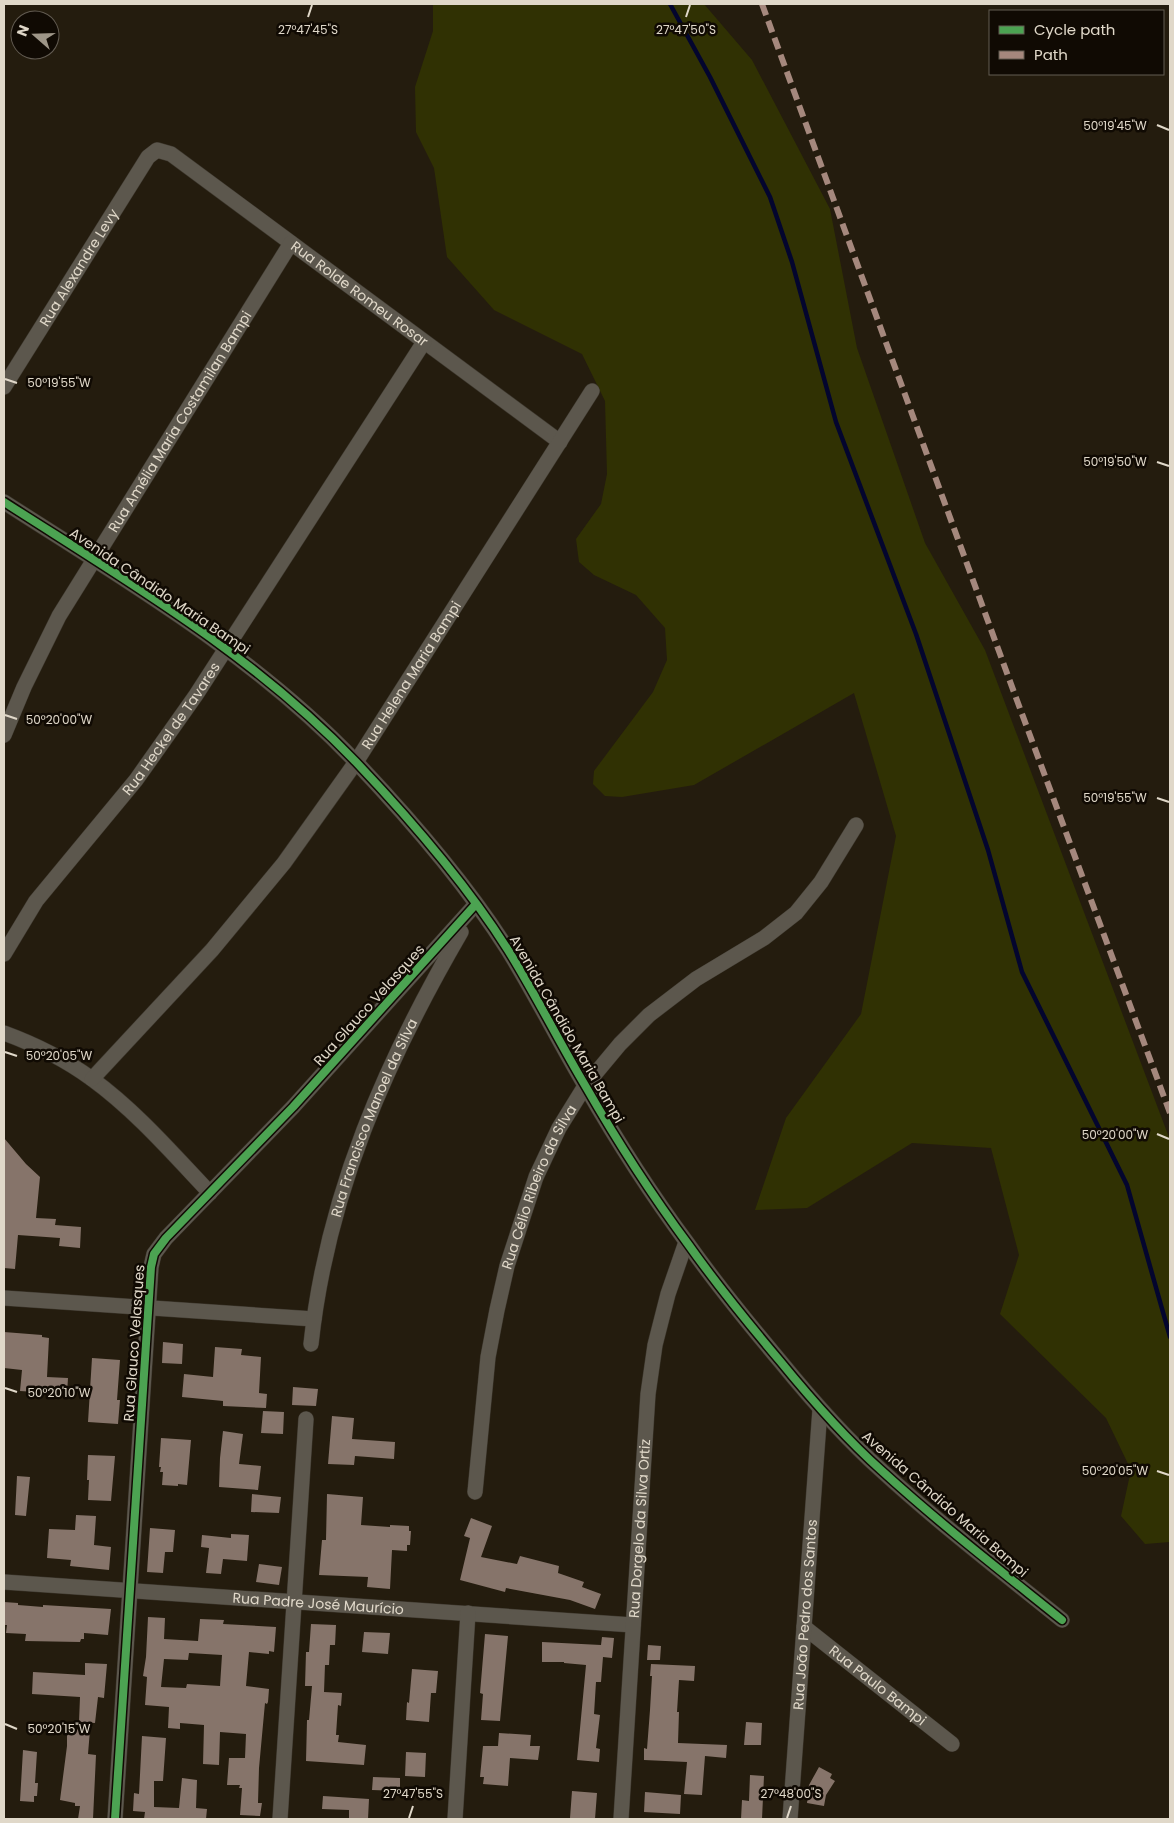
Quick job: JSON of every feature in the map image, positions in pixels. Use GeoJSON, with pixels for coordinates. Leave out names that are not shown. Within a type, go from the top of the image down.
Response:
{"type":"FeatureCollection","features":[{"type":"Feature","properties":{"kind":"street","name":"Rua Rolde Romeu Rosar"},"geometry":{"type":"LineString","coordinates":[[158,150],[170,154],[560,442]]}},
{"type":"Feature","properties":{"kind":"street","name":"Rua Alexandre Levy"},"geometry":{"type":"LineString","coordinates":[[4,387],[148,157],[158,150]]}},
{"type":"Feature","properties":{"kind":"street","name":"Rua Amélia Maria Costamilan Bampi"},"geometry":{"type":"LineString","coordinates":[[4,735],[24,687],[59,616],[291,243]]}},
{"type":"Feature","properties":{"kind":"street","name":"Rua Heckel de Tavares"},"geometry":{"type":"LineString","coordinates":[[4,954],[36,901],[136,780],[171,731],[227,649],[424,342]]}},
{"type":"Feature","properties":{"kind":"street","name":"Rua Helena Maria Bampi"},"geometry":{"type":"LineString","coordinates":[[92,1079],[181,984],[256,899],[284,863],[356,762],[592,391]]}},
{"type":"Feature","properties":{"kind":"street","name":"Avenida Cândido Maria Bampi"},"geometry":{"type":"LineString","coordinates":[[4,502],[158,601],[227,649],[268,680],[319,725],[356,762],[445,863],[507,948],[585,1086],[618,1140],[686,1242],[753,1329],[820,1409],[879,1468],[1062,1620]]}},
{"type":"Feature","properties":{"kind":"street","name":"Rua Célio Ribeiro da Silva"},"geometry":{"type":"LineString","coordinates":[[475,1492],[488,1357],[507,1266],[536,1178],[559,1128],[585,1086],[620,1044],[649,1015],[696,979],[764,938],[796,913],[821,882],[856,824]]}},
{"type":"Feature","properties":{"kind":"street","name":"Rua Glauco Velasques"},"geometry":{"type":"LineString","coordinates":[[115,1819],[148,1308],[151,1267],[154,1254],[158,1246],[352,1044],[476,904]]}},
{"type":"Feature","properties":{"kind":"street","name":"Rua Francisco Manoel da Silva"},"geometry":{"type":"LineString","coordinates":[[311,1344],[328,1250],[345,1183],[366,1120],[432,980],[476,904]]}},
{"type":"Feature","properties":{"kind":"street"},"geometry":{"type":"LineString","coordinates":[[4,1033],[33,1045],[92,1079],[150,1131],[210,1193]]}},
{"type":"Feature","properties":{"kind":"street","name":"Rua Dorgelo da Silva Ortiz"},"geometry":{"type":"LineString","coordinates":[[621,1819],[648,1394],[655,1345],[668,1294],[686,1242]]}},
{"type":"Feature","properties":{"kind":"street"},"geometry":{"type":"LineString","coordinates":[[4,1298],[314,1319]]}},
{"type":"Feature","properties":{"kind":"street","name":"Rua João Pedro dos Santos"},"geometry":{"type":"LineString","coordinates":[[790,1819],[820,1409]]}},
{"type":"Feature","properties":{"kind":"street"},"geometry":{"type":"LineString","coordinates":[[280,1819],[306,1419]]}},
{"type":"Feature","properties":{"kind":"street","name":"Rua Padre José Maurício"},"geometry":{"type":"LineString","coordinates":[[4,1582],[633,1624]]}},
{"type":"Feature","properties":{"kind":"street"},"geometry":{"type":"LineString","coordinates":[[455,1819],[468,1613]]}},
{"type":"Feature","properties":{"kind":"street","name":"Rua Paulo Bampi"},"geometry":{"type":"LineString","coordinates":[[804,1627],[952,1744]]}},
{"type":"Feature","properties":{"kind":"shaded area"},"geometry":{"type":"Polygon","coordinates":[[[433,4],[704,4],[752,60],[830,209],[857,348],[925,543],[985,650],[1170,1140],[1170,1542],[1145,1544],[1121,1516],[1131,1470],[1106,1418],[1000,1314],[1019,1255],[991,1148],[912,1143],[807,1208],[755,1210],[786,1118],[861,1014],[896,836],[854,693],[694,785],[622,797],[605,796],[593,784],[594,771],[653,692],[667,660],[665,628],[636,595],[594,575],[579,562],[576,539],[601,504],[607,474],[605,401],[582,354],[494,310],[447,257],[434,168],[416,132],[415,87],[433,31],[433,4]]]}},
{"type":"Feature","properties":{"kind":"building"},"geometry":{"type":"Polygon","coordinates":[[[4,1138],[40,1177],[36,1218],[56,1219],[55,1225],[81,1227],[80,1248],[59,1246],[60,1238],[18,1235],[15,1269],[4,1268],[4,1138]]]}},
{"type":"Feature","properties":{"kind":"building"},"geometry":{"type":"Polygon","coordinates":[[[4,1332],[42,1335],[42,1337],[49,1338],[47,1377],[68,1378],[67,1394],[20,1391],[22,1370],[4,1368],[4,1332]]]}},
{"type":"Feature","properties":{"kind":"building"},"geometry":{"type":"Polygon","coordinates":[[[163,1342],[183,1344],[182,1364],[162,1363],[163,1342]]]}},
{"type":"Feature","properties":{"kind":"building"},"geometry":{"type":"Polygon","coordinates":[[[215,1347],[242,1349],[241,1355],[261,1357],[259,1393],[267,1394],[266,1408],[223,1406],[223,1401],[182,1397],[184,1374],[213,1377],[215,1347]]]}},
{"type":"Feature","properties":{"kind":"building"},"geometry":{"type":"Polygon","coordinates":[[[92,1358],[120,1360],[117,1400],[120,1400],[118,1424],[88,1422],[92,1358]]]}},
{"type":"Feature","properties":{"kind":"building"},"geometry":{"type":"Polygon","coordinates":[[[293,1387],[318,1389],[316,1406],[292,1405],[293,1387]]]}},
{"type":"Feature","properties":{"kind":"building"},"geometry":{"type":"Polygon","coordinates":[[[263,1411],[284,1412],[283,1434],[261,1433],[263,1411]]]}},
{"type":"Feature","properties":{"kind":"building"},"geometry":{"type":"Polygon","coordinates":[[[332,1416],[354,1418],[352,1439],[395,1442],[394,1459],[355,1456],[354,1465],[328,1464],[332,1416]]]}},
{"type":"Feature","properties":{"kind":"building"},"geometry":{"type":"Polygon","coordinates":[[[223,1431],[243,1434],[239,1464],[261,1466],[258,1490],[219,1487],[223,1431]]]}},
{"type":"Feature","properties":{"kind":"building"},"geometry":{"type":"Polygon","coordinates":[[[161,1438],[191,1440],[187,1485],[162,1485],[163,1472],[160,1472],[161,1467],[159,1467],[161,1438]]]}},
{"type":"Feature","properties":{"kind":"building"},"geometry":{"type":"Polygon","coordinates":[[[88,1455],[115,1456],[111,1501],[88,1500],[88,1455]]]}},
{"type":"Feature","properties":{"kind":"building"},"geometry":{"type":"Polygon","coordinates":[[[17,1476],[30,1477],[26,1516],[15,1515],[17,1476]]]}},
{"type":"Feature","properties":{"kind":"building"},"geometry":{"type":"Polygon","coordinates":[[[252,1494],[281,1497],[279,1513],[251,1512],[252,1494]]]}},
{"type":"Feature","properties":{"kind":"building"},"geometry":{"type":"Polygon","coordinates":[[[327,1494],[363,1497],[361,1525],[409,1526],[409,1531],[411,1531],[410,1545],[407,1545],[407,1551],[392,1550],[390,1589],[367,1587],[368,1577],[319,1575],[322,1540],[326,1540],[327,1494]]]}},
{"type":"Feature","properties":{"kind":"building"},"geometry":{"type":"Polygon","coordinates":[[[76,1515],[96,1516],[94,1545],[111,1547],[109,1570],[70,1566],[71,1560],[47,1558],[49,1529],[75,1530],[76,1515]]]}},
{"type":"Feature","properties":{"kind":"building"},"geometry":{"type":"Polygon","coordinates":[[[471,1518],[492,1526],[481,1557],[517,1564],[520,1556],[559,1566],[558,1573],[584,1582],[582,1587],[601,1594],[595,1609],[570,1600],[506,1588],[505,1592],[460,1580],[470,1538],[464,1536],[471,1518]]]}},
{"type":"Feature","properties":{"kind":"building"},"geometry":{"type":"Polygon","coordinates":[[[150,1528],[175,1530],[173,1552],[165,1552],[163,1573],[147,1572],[150,1528]]]}},
{"type":"Feature","properties":{"kind":"building"},"geometry":{"type":"Polygon","coordinates":[[[231,1534],[249,1535],[247,1561],[223,1559],[221,1574],[206,1573],[209,1548],[201,1547],[202,1535],[231,1538],[231,1534]]]}},
{"type":"Feature","properties":{"kind":"building"},"geometry":{"type":"Polygon","coordinates":[[[259,1564],[282,1567],[279,1585],[256,1582],[259,1564]]]}},
{"type":"Feature","properties":{"kind":"building"},"geometry":{"type":"Polygon","coordinates":[[[4,1602],[43,1607],[43,1605],[111,1609],[108,1635],[84,1633],[84,1639],[81,1639],[80,1642],[25,1641],[26,1634],[6,1633],[7,1625],[4,1625],[4,1602]]]}},
{"type":"Feature","properties":{"kind":"building"},"geometry":{"type":"Polygon","coordinates":[[[148,1617],[165,1618],[164,1639],[198,1641],[200,1619],[224,1620],[223,1624],[276,1627],[274,1652],[269,1651],[269,1654],[249,1652],[246,1686],[269,1689],[268,1702],[267,1704],[265,1703],[259,1768],[258,1803],[262,1803],[260,1816],[240,1815],[242,1788],[239,1788],[240,1785],[227,1785],[229,1758],[245,1758],[246,1734],[220,1732],[219,1765],[203,1764],[204,1725],[180,1723],[180,1729],[168,1728],[169,1707],[145,1705],[147,1677],[143,1676],[148,1617]],[[189,1653],[188,1660],[164,1659],[161,1687],[186,1688],[187,1684],[220,1686],[222,1655],[189,1653]]]}},
{"type":"Feature","properties":{"kind":"building"},"geometry":{"type":"Polygon","coordinates":[[[311,1624],[336,1625],[335,1645],[330,1645],[329,1665],[325,1665],[324,1692],[342,1693],[341,1706],[338,1705],[336,1735],[339,1735],[338,1742],[366,1745],[364,1765],[306,1761],[307,1720],[309,1720],[312,1686],[305,1686],[306,1652],[309,1652],[311,1624]]]}},
{"type":"Feature","properties":{"kind":"building"},"geometry":{"type":"Polygon","coordinates":[[[364,1632],[390,1633],[388,1654],[362,1652],[364,1632]]]}},
{"type":"Feature","properties":{"kind":"building"},"geometry":{"type":"Polygon","coordinates":[[[485,1634],[508,1636],[500,1721],[481,1720],[483,1694],[480,1693],[485,1634]]]}},
{"type":"Feature","properties":{"kind":"building"},"geometry":{"type":"Polygon","coordinates":[[[602,1637],[614,1638],[612,1658],[603,1657],[601,1682],[596,1682],[594,1714],[600,1715],[596,1748],[600,1749],[599,1762],[577,1760],[586,1665],[542,1662],[542,1642],[601,1645],[602,1637]]]}},
{"type":"Feature","properties":{"kind":"building"},"geometry":{"type":"Polygon","coordinates":[[[648,1645],[661,1646],[660,1660],[647,1660],[648,1645]]]}},
{"type":"Feature","properties":{"kind":"building"},"geometry":{"type":"Polygon","coordinates":[[[85,1663],[107,1664],[104,1698],[98,1697],[95,1723],[79,1722],[80,1697],[32,1694],[33,1672],[85,1675],[85,1663]]]}},
{"type":"Feature","properties":{"kind":"building"},"geometry":{"type":"Polygon","coordinates":[[[651,1664],[695,1666],[694,1681],[679,1680],[678,1743],[727,1745],[726,1758],[705,1756],[702,1795],[684,1794],[687,1762],[644,1760],[644,1748],[647,1749],[650,1710],[651,1664]]]}},
{"type":"Feature","properties":{"kind":"building"},"geometry":{"type":"Polygon","coordinates":[[[412,1669],[438,1671],[436,1693],[431,1693],[429,1722],[406,1720],[412,1669]]]}},
{"type":"Feature","properties":{"kind":"building"},"geometry":{"type":"Polygon","coordinates":[[[746,1722],[762,1723],[761,1745],[744,1745],[746,1722]]]}},
{"type":"Feature","properties":{"kind":"building"},"geometry":{"type":"Polygon","coordinates":[[[67,1729],[90,1730],[88,1754],[96,1755],[93,1819],[78,1819],[80,1806],[60,1800],[67,1746],[67,1729]]]}},
{"type":"Feature","properties":{"kind":"building"},"geometry":{"type":"Polygon","coordinates":[[[499,1733],[531,1735],[530,1746],[540,1746],[538,1760],[510,1758],[508,1786],[483,1784],[484,1777],[480,1777],[483,1746],[498,1746],[499,1733]]]}},
{"type":"Feature","properties":{"kind":"building"},"geometry":{"type":"Polygon","coordinates":[[[142,1736],[166,1738],[163,1781],[154,1781],[154,1807],[179,1808],[182,1778],[197,1780],[196,1808],[207,1809],[206,1819],[144,1819],[145,1812],[133,1811],[134,1793],[139,1794],[142,1736]]]}},
{"type":"Feature","properties":{"kind":"building"},"geometry":{"type":"Polygon","coordinates":[[[23,1750],[37,1752],[35,1783],[38,1783],[37,1796],[34,1796],[34,1802],[20,1801],[23,1750]]]}},
{"type":"Feature","properties":{"kind":"building"},"geometry":{"type":"Polygon","coordinates":[[[406,1752],[426,1753],[425,1777],[405,1776],[406,1752]]]}},
{"type":"Feature","properties":{"kind":"building"},"geometry":{"type":"Polygon","coordinates":[[[819,1767],[832,1774],[830,1778],[835,1781],[826,1795],[824,1806],[807,1803],[809,1785],[819,1767]]]}},
{"type":"Feature","properties":{"kind":"building"},"geometry":{"type":"Polygon","coordinates":[[[750,1775],[764,1776],[762,1819],[741,1819],[742,1800],[749,1801],[750,1775]]]}},
{"type":"Feature","properties":{"kind":"building"},"geometry":{"type":"Polygon","coordinates":[[[373,1777],[400,1778],[400,1791],[372,1790],[373,1777]]]}},
{"type":"Feature","properties":{"kind":"building"},"geometry":{"type":"Polygon","coordinates":[[[572,1791],[597,1793],[595,1819],[570,1818],[572,1791]]]}},
{"type":"Feature","properties":{"kind":"building"},"geometry":{"type":"Polygon","coordinates":[[[645,1792],[681,1795],[680,1814],[644,1812],[645,1792]]]}},
{"type":"Feature","properties":{"kind":"building"},"geometry":{"type":"Polygon","coordinates":[[[323,1796],[369,1799],[368,1819],[349,1819],[349,1810],[322,1809],[323,1796]]]}},
{"type":"Feature","properties":{"kind":"waterway"},"geometry":{"type":"LineString","coordinates":[[670,4],[710,77],[770,197],[792,262],[836,422],[916,634],[988,850],[1022,972],[1127,1185],[1170,1337]]}},
{"type":"Feature","properties":{"kind":"marked path"},"geometry":{"type":"LineString","coordinates":[[762,4],[1170,1113]]}},
{"type":"Feature","properties":{"kind":"cycle path"},"geometry":{"type":"LineString","coordinates":[[4,502],[143,591],[232,654],[317,723],[356,762],[397,806],[474,900],[508,950],[576,1070],[635,1167],[699,1259],[756,1332],[816,1403],[867,1457],[948,1528],[1062,1620]]}},
{"type":"Feature","properties":{"kind":"cycle path"},"geometry":{"type":"LineString","coordinates":[[115,1819],[151,1267],[154,1254],[166,1238],[293,1107],[476,904]]}}]}
